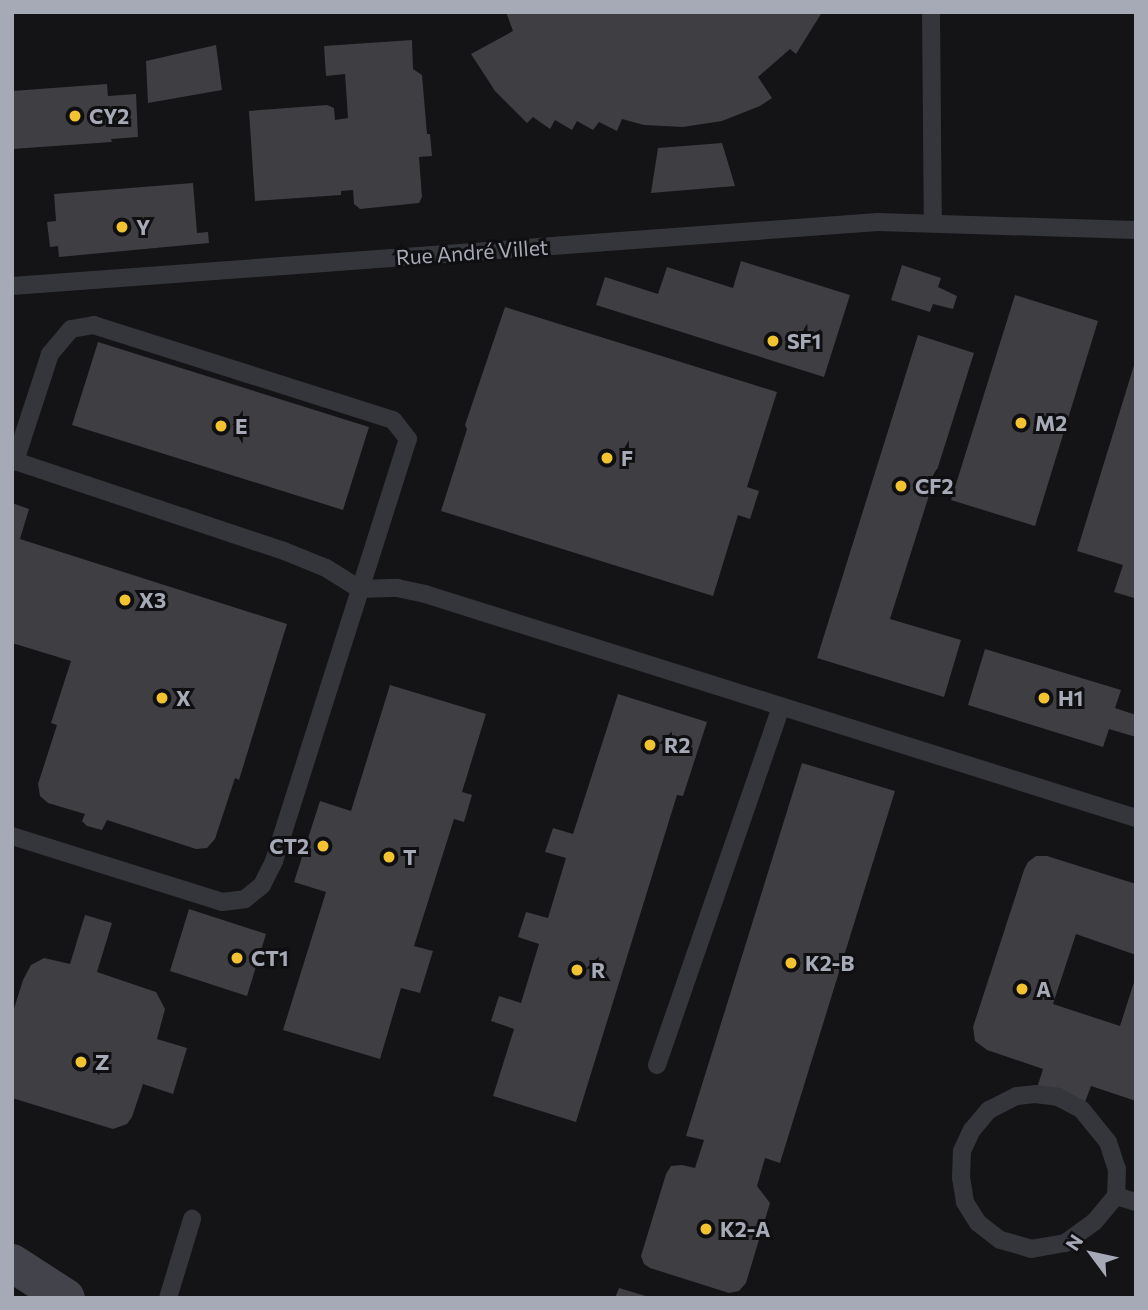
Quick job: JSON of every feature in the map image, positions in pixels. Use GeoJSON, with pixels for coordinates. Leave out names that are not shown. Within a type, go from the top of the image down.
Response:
{"type":"FeatureCollection","features":[{"type":"Feature","properties":{"kind":"lane"},"geometry":{"type":"LineString","coordinates":[[932,12],[933,222]]}},
{"type":"Feature","properties":{"kind":"lane","name":"Rue André Villet"},"geometry":{"type":"LineString","coordinates":[[12,286],[850,224],[933,222],[1136,230]]}},
{"type":"Feature","properties":{"kind":"lane"},"geometry":{"type":"LineString","coordinates":[[12,836],[222,902],[245,899],[261,885],[274,861],[360,589],[408,439],[393,420],[94,325],[71,329],[50,354],[14,460],[284,551],[326,568],[360,589],[397,588],[425,594],[1136,818]]}},
{"type":"Feature","properties":{"kind":"lane"},"geometry":{"type":"LineString","coordinates":[[657,1066],[781,707]]}},
{"type":"Feature","properties":{"kind":"lane"},"geometry":{"type":"LineString","coordinates":[[1035,1094],[1058,1097],[1082,1110],[1108,1142],[1117,1169],[1116,1196],[1094,1222],[1065,1242],[1032,1248],[1000,1240],[978,1223],[965,1202],[961,1178],[962,1152],[972,1130],[989,1110],[1017,1096],[1035,1094]]}},
{"type":"Feature","properties":{"kind":"lane"},"geometry":{"type":"LineString","coordinates":[[1116,1196],[1136,1202]]}},
{"type":"Feature","properties":{"kind":"lane"},"geometry":{"type":"LineString","coordinates":[[168,1298],[192,1219]]}},
{"type":"Feature","properties":{"kind":"building"},"geometry":{"type":"Polygon","coordinates":[[[506,12],[821,14],[796,54],[790,49],[758,77],[772,98],[760,106],[722,121],[683,127],[644,125],[622,119],[617,131],[599,122],[593,130],[577,121],[572,130],[555,120],[550,129],[533,117],[527,123],[495,91],[471,54],[513,31],[506,12]]]}},
{"type":"Feature","properties":{"kind":"building"},"geometry":{"type":"Polygon","coordinates":[[[412,40],[413,69],[422,75],[427,134],[430,134],[432,156],[419,157],[422,197],[419,203],[360,209],[354,204],[353,190],[341,191],[341,195],[255,201],[249,111],[327,105],[334,108],[335,120],[348,118],[345,74],[326,76],[324,46],[412,40]]]}},
{"type":"Feature","properties":{"kind":"building"},"geometry":{"type":"Polygon","coordinates":[[[216,45],[222,90],[148,103],[146,61],[216,45]]]}},
{"type":"Feature","properties":{"kind":"building","name":"CY2"},"geometry":{"type":"Polygon","coordinates":[[[107,84],[108,96],[136,94],[138,137],[111,139],[112,142],[12,149],[12,91],[107,84]]]}},
{"type":"Feature","properties":{"kind":"building"},"geometry":{"type":"Polygon","coordinates":[[[722,143],[735,186],[651,193],[658,148],[722,143]]]}},
{"type":"Feature","properties":{"kind":"building","name":"Y"},"geometry":{"type":"Polygon","coordinates":[[[193,183],[197,233],[208,232],[209,243],[59,257],[58,246],[50,247],[47,222],[56,221],[54,194],[193,183]]]}},
{"type":"Feature","properties":{"kind":"building","name":"SF1"},"geometry":{"type":"Polygon","coordinates":[[[741,261],[850,295],[824,377],[596,305],[605,277],[658,294],[667,267],[733,288],[741,261]]]}},
{"type":"Feature","properties":{"kind":"building"},"geometry":{"type":"Polygon","coordinates":[[[902,265],[941,278],[938,287],[957,296],[953,309],[933,304],[930,312],[891,300],[902,265]]]}},
{"type":"Feature","properties":{"kind":"building","name":"M2"},"geometry":{"type":"Polygon","coordinates":[[[1015,295],[1098,321],[1035,526],[951,500],[1015,295]]]}},
{"type":"Feature","properties":{"kind":"building","name":"F"},"geometry":{"type":"Polygon","coordinates":[[[505,307],[777,392],[747,487],[759,491],[750,519],[738,515],[713,596],[441,511],[467,429],[465,425],[505,307]]]}},
{"type":"Feature","properties":{"kind":"building","name":"CF2"},"geometry":{"type":"Polygon","coordinates":[[[918,335],[974,353],[890,619],[961,640],[944,697],[817,658],[918,335]]]}},
{"type":"Feature","properties":{"kind":"building","name":"E"},"geometry":{"type":"Polygon","coordinates":[[[98,342],[369,427],[343,510],[72,425],[98,342]]]}},
{"type":"Feature","properties":{"kind":"building"},"geometry":{"type":"Polygon","coordinates":[[[1135,362],[1134,598],[1114,592],[1123,565],[1077,551],[1135,362]]]}},
{"type":"Feature","properties":{"kind":"building","name":"X"},"geometry":{"type":"Polygon","coordinates":[[[12,503],[29,509],[20,539],[287,624],[239,780],[235,778],[215,839],[207,848],[196,849],[107,820],[102,830],[87,826],[82,821],[85,814],[48,803],[40,796],[38,784],[57,725],[51,723],[71,661],[12,643],[12,503]]]}},
{"type":"Feature","properties":{"kind":"building","name":"H1"},"geometry":{"type":"Polygon","coordinates":[[[985,649],[1121,690],[1115,708],[1136,715],[1136,737],[1109,729],[1103,747],[968,705],[985,649]]]}},
{"type":"Feature","properties":{"kind":"building","name":"T"},"geometry":{"type":"Polygon","coordinates":[[[390,685],[486,714],[462,792],[472,795],[464,822],[454,819],[414,946],[433,951],[420,993],[401,988],[380,1059],[283,1030],[326,892],[294,882],[320,801],[351,811],[390,685]]]}},
{"type":"Feature","properties":{"kind":"building","name":"R"},"geometry":{"type":"Polygon","coordinates":[[[618,694],[707,722],[683,796],[677,795],[576,1122],[493,1096],[514,1029],[491,1021],[499,996],[521,1003],[539,944],[518,937],[526,912],[548,918],[566,858],[545,852],[553,828],[573,834],[618,694]]]}},
{"type":"Feature","properties":{"kind":"building","name":"K2-B"},"geometry":{"type":"Polygon","coordinates":[[[802,763],[895,791],[780,1163],[765,1158],[757,1186],[770,1203],[746,1283],[739,1291],[729,1293],[650,1268],[644,1264],[641,1256],[666,1174],[671,1166],[695,1168],[704,1140],[686,1136],[802,763]]]}},
{"type":"Feature","properties":{"kind":"building","name":"A"},"geometry":{"type":"Polygon","coordinates":[[[1036,856],[1047,856],[1136,884],[1136,955],[1076,934],[1053,1004],[1120,1026],[1136,976],[1136,1101],[1091,1086],[1082,1110],[1035,1094],[1043,1069],[987,1050],[975,1041],[973,1027],[1024,870],[1028,862],[1036,856]]]}},
{"type":"Feature","properties":{"kind":"building"},"geometry":{"type":"Polygon","coordinates":[[[189,909],[266,934],[247,996],[170,971],[189,909]]]}},
{"type":"Feature","properties":{"kind":"building","name":"Z"},"geometry":{"type":"Polygon","coordinates":[[[85,915],[112,923],[97,972],[156,992],[165,1009],[157,1039],[187,1048],[173,1094],[143,1084],[132,1117],[127,1124],[113,1129],[12,1098],[12,1015],[23,980],[31,965],[44,958],[70,964],[85,915]]]}},
{"type":"Feature","properties":{"kind":"building"},"geometry":{"type":"Polygon","coordinates":[[[619,1288],[649,1297],[649,1298],[615,1298],[619,1288]]]}},
{"type":"Feature","properties":{"kind":"place","name":"CY2"},"geometry":{"type":"Point","coordinates":[75,116]}},
{"type":"Feature","properties":{"kind":"place","name":"Y"},"geometry":{"type":"Point","coordinates":[122,227]}},
{"type":"Feature","properties":{"kind":"place","name":"SF1"},"geometry":{"type":"Point","coordinates":[773,341]}},
{"type":"Feature","properties":{"kind":"place","name":"M2"},"geometry":{"type":"Point","coordinates":[1021,423]}},
{"type":"Feature","properties":{"kind":"place","name":"E"},"geometry":{"type":"Point","coordinates":[221,426]}},
{"type":"Feature","properties":{"kind":"place","name":"F"},"geometry":{"type":"Point","coordinates":[607,458]}},
{"type":"Feature","properties":{"kind":"place","name":"CF2"},"geometry":{"type":"Point","coordinates":[901,486]}},
{"type":"Feature","properties":{"kind":"place","name":"X3"},"geometry":{"type":"Point","coordinates":[125,600]}},
{"type":"Feature","properties":{"kind":"place","name":"X"},"geometry":{"type":"Point","coordinates":[162,698]}},
{"type":"Feature","properties":{"kind":"place","name":"H1"},"geometry":{"type":"Point","coordinates":[1044,698]}},
{"type":"Feature","properties":{"kind":"place","name":"R2"},"geometry":{"type":"Point","coordinates":[650,745]}},
{"type":"Feature","properties":{"kind":"place","name":"CT2"},"geometry":{"type":"Point","coordinates":[323,846]}},
{"type":"Feature","properties":{"kind":"place","name":"T"},"geometry":{"type":"Point","coordinates":[389,857]}},
{"type":"Feature","properties":{"kind":"place","name":"CT1"},"geometry":{"type":"Point","coordinates":[237,958]}},
{"type":"Feature","properties":{"kind":"place","name":"K2-B"},"geometry":{"type":"Point","coordinates":[791,963]}},
{"type":"Feature","properties":{"kind":"place","name":"R"},"geometry":{"type":"Point","coordinates":[577,970]}},
{"type":"Feature","properties":{"kind":"place","name":"A"},"geometry":{"type":"Point","coordinates":[1022,989]}},
{"type":"Feature","properties":{"kind":"place","name":"Z"},"geometry":{"type":"Point","coordinates":[81,1062]}},
{"type":"Feature","properties":{"kind":"place","name":"K2-A"},"geometry":{"type":"Point","coordinates":[706,1229]}}]}
